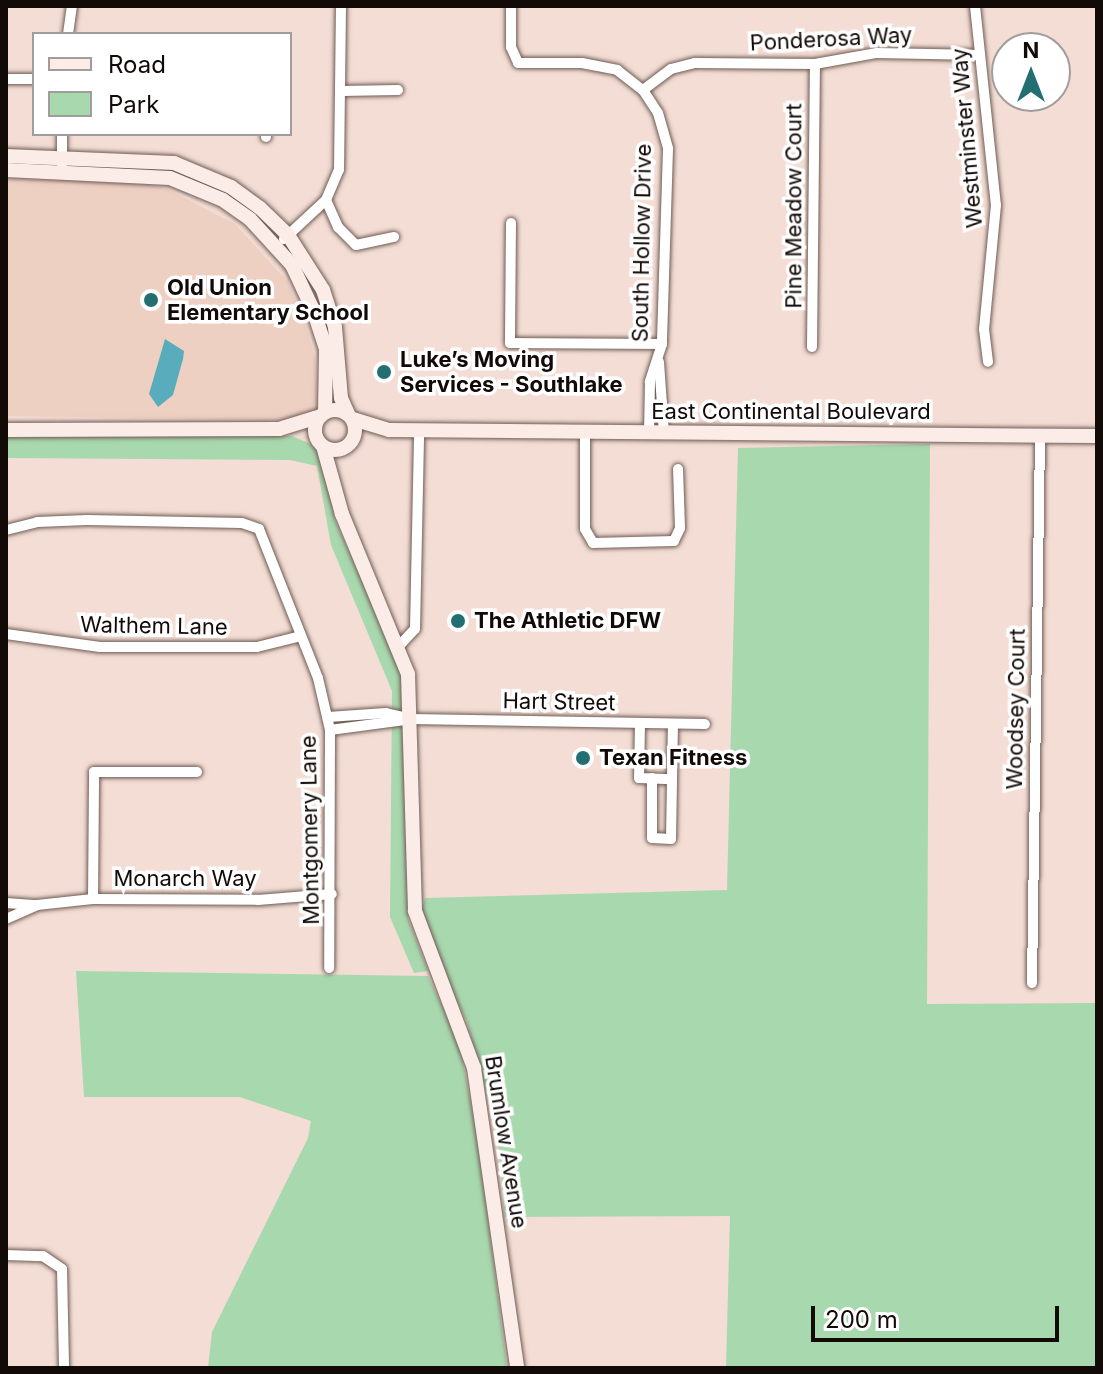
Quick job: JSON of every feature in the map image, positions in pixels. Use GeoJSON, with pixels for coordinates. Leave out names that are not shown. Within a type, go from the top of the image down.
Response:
{"type":"FeatureCollection","features":[{"type":"Feature","properties":{"kind":"main road"},"geometry":{"type":"LineString","coordinates":[[6,156],[152,174],[180,181],[223,200],[283,240],[331,307],[341,398],[350,416],[349,444],[335,450],[279,429]]}},
{"type":"Feature","properties":{"kind":"main road"},"geometry":{"type":"LineString","coordinates":[[6,170],[62,163]]}},
{"type":"Feature","properties":{"kind":"main road"},"geometry":{"type":"LineString","coordinates":[[283,240],[323,340],[329,394],[315,428],[321,444]]}},
{"type":"Feature","properties":{"kind":"main road"},"geometry":{"type":"LineString","coordinates":[[6,430],[279,429],[323,414],[350,416]]}},
{"type":"Feature","properties":{"kind":"main road","name":"East Continental Boulevard"},"geometry":{"type":"LineString","coordinates":[[350,416],[389,430]]}},
{"type":"Feature","properties":{"kind":"main road","name":"East Continental Boulevard"},"geometry":{"type":"LineString","coordinates":[[349,444],[389,430],[1097,436]]}},
{"type":"Feature","properties":{"kind":"main road","name":"Brumlow Avenue"},"geometry":{"type":"LineString","coordinates":[[321,444],[354,546],[399,646],[412,696],[410,865],[415,911],[474,1068],[517,1368]]}},
{"type":"Feature","properties":{"kind":"main road","name":"Brumlow Avenue"},"geometry":{"type":"LineString","coordinates":[[337,491],[349,444]]}},
{"type":"Feature","properties":{"kind":"street"},"geometry":{"type":"LineString","coordinates":[[68,32],[72,6]]}},
{"type":"Feature","properties":{"kind":"street"},"geometry":{"type":"LineString","coordinates":[[283,240],[326,200],[339,170],[341,6]]}},
{"type":"Feature","properties":{"kind":"street","name":"South Hollow Drive"},"geometry":{"type":"LineString","coordinates":[[511,6],[511,47],[518,63],[608,67],[643,90],[658,113],[668,149],[657,433]]}},
{"type":"Feature","properties":{"kind":"street","name":"Westminster Way"},"geometry":{"type":"LineString","coordinates":[[975,6],[996,205],[984,329],[988,362]]}},
{"type":"Feature","properties":{"kind":"street","name":"Ponderosa Way"},"geometry":{"type":"LineString","coordinates":[[643,90],[681,65],[815,64],[877,53],[980,55]]}},
{"type":"Feature","properties":{"kind":"street","name":"Pine Meadow Court"},"geometry":{"type":"LineString","coordinates":[[812,347],[815,64]]}},
{"type":"Feature","properties":{"kind":"street"},"geometry":{"type":"LineString","coordinates":[[6,79],[32,79]]}},
{"type":"Feature","properties":{"kind":"street"},"geometry":{"type":"LineString","coordinates":[[341,91],[398,90]]}},
{"type":"Feature","properties":{"kind":"street"},"geometry":{"type":"LineString","coordinates":[[62,136],[62,163]]}},
{"type":"Feature","properties":{"kind":"street"},"geometry":{"type":"LineString","coordinates":[[326,200],[346,239],[356,245],[394,237]]}},
{"type":"Feature","properties":{"kind":"street"},"geometry":{"type":"LineString","coordinates":[[511,223],[510,343],[662,344]]}},
{"type":"Feature","properties":{"kind":"street"},"geometry":{"type":"LineString","coordinates":[[399,646],[415,629],[419,430]]}},
{"type":"Feature","properties":{"kind":"street"},"geometry":{"type":"LineString","coordinates":[[585,433],[585,529],[593,543],[666,543],[676,538],[678,469]]}},
{"type":"Feature","properties":{"kind":"street","name":"Woodsey Court"},"geometry":{"type":"LineString","coordinates":[[1032,983],[1040,435]]}},
{"type":"Feature","properties":{"kind":"street","name":"Montgomery Lane"},"geometry":{"type":"LineString","coordinates":[[6,530],[37,522],[87,520],[254,525],[301,636],[328,717],[332,894],[329,968]]}},
{"type":"Feature","properties":{"kind":"street","name":"Walthem Lane"},"geometry":{"type":"LineString","coordinates":[[6,634],[100,647],[257,647],[301,636]]}},
{"type":"Feature","properties":{"kind":"street"},"geometry":{"type":"LineString","coordinates":[[328,717],[386,713],[412,719]]}},
{"type":"Feature","properties":{"kind":"street"},"geometry":{"type":"LineString","coordinates":[[330,730],[412,719]]}},
{"type":"Feature","properties":{"kind":"street","name":"Hart Street"},"geometry":{"type":"LineString","coordinates":[[412,719],[705,724]]}},
{"type":"Feature","properties":{"kind":"street"},"geometry":{"type":"LineString","coordinates":[[640,723],[639,778],[672,779]]}},
{"type":"Feature","properties":{"kind":"street"},"geometry":{"type":"LineString","coordinates":[[652,778],[652,838],[671,839],[673,724]]}},
{"type":"Feature","properties":{"kind":"street"},"geometry":{"type":"LineString","coordinates":[[93,899],[94,772],[197,772]]}},
{"type":"Feature","properties":{"kind":"street","name":"Monarch Way"},"geometry":{"type":"LineString","coordinates":[[6,903],[37,905],[93,899],[258,900],[332,894]]}},
{"type":"Feature","properties":{"kind":"street","name":"Monarch Way"},"geometry":{"type":"LineString","coordinates":[[6,919],[37,905]]}},
{"type":"Feature","properties":{"kind":"street"},"geometry":{"type":"LineString","coordinates":[[6,1255],[43,1256],[62,1269],[64,1368]]}},
{"type":"Feature","properties":{"kind":"shaded area","name":"Old Union Elementary School"},"geometry":{"type":"Polygon","coordinates":[[[6,179],[128,181],[167,189],[235,224],[287,281],[304,319],[315,358],[317,411],[291,420],[6,416],[6,179]]]}},
{"type":"Feature","properties":{"kind":"green space"},"geometry":{"type":"Polygon","coordinates":[[[6,434],[292,436],[320,448],[335,521],[400,665],[407,695],[408,919],[428,971],[414,973],[390,917],[392,691],[331,545],[317,466],[290,460],[6,458],[6,434]]]}},
{"type":"Feature","properties":{"kind":"green space"},"geometry":{"type":"Polygon","coordinates":[[[930,444],[927,1004],[1097,1003],[1097,1368],[726,1368],[730,1216],[505,1217],[497,1133],[467,1022],[431,950],[421,911],[425,898],[727,890],[738,448],[930,444]]]}},
{"type":"Feature","properties":{"kind":"green space"},"geometry":{"type":"Polygon","coordinates":[[[76,971],[428,976],[459,1042],[478,1141],[507,1368],[208,1368],[212,1332],[308,1138],[311,1121],[240,1097],[84,1097],[76,971]]]}},
{"type":"Feature","properties":{"kind":"water"},"geometry":{"type":"Polygon","coordinates":[[[165,339],[184,351],[173,395],[158,407],[149,394],[165,339]]]}},
{"type":"Feature","properties":{"kind":"place","name":"Old Union Elementary School"},"geometry":{"type":"Point","coordinates":[151,300]}},
{"type":"Feature","properties":{"kind":"place","name":"Luke’s Moving Services - Southlake"},"geometry":{"type":"Point","coordinates":[384,372]}},
{"type":"Feature","properties":{"kind":"place","name":"The Athletic DFW"},"geometry":{"type":"Point","coordinates":[458,621]}},
{"type":"Feature","properties":{"kind":"place","name":"Texan Fitness"},"geometry":{"type":"Point","coordinates":[583,758]}}]}
